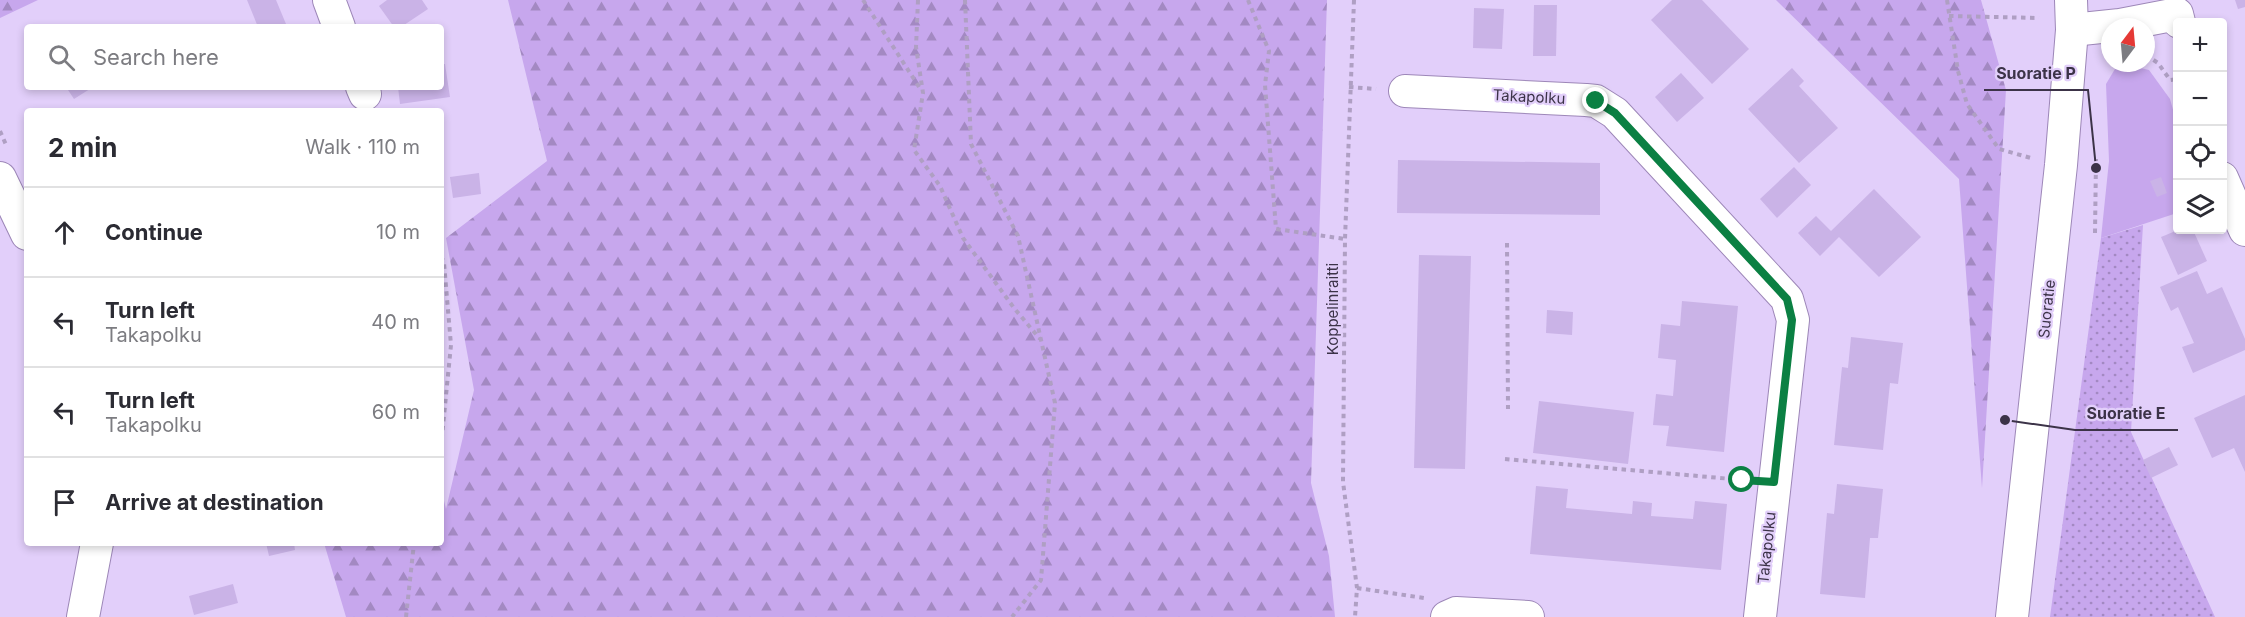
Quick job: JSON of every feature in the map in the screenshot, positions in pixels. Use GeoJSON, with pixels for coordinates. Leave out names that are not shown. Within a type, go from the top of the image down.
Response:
{"type":"FeatureCollection","features":[{"type":"Feature","properties":{"kind":"street"},"geometry":{"type":"LineString","coordinates":[[329,0],[338,24]]}},
{"type":"Feature","properties":{"kind":"street"},"geometry":{"type":"LineString","coordinates":[[2063,16],[2120,25],[2177,12]]}},
{"type":"Feature","properties":{"kind":"street","name":"Suoratie"},"geometry":{"type":"LineString","coordinates":[[2012,617],[2052,260],[2063,16]]}},
{"type":"Feature","properties":{"kind":"street","name":"Takapolku"},"geometry":{"type":"LineString","coordinates":[[1405,90],[1596,101],[1615,113],[1787,299],[1792,320],[1760,617]]}},
{"type":"Feature","properties":{"kind":"street"},"geometry":{"type":"LineString","coordinates":[[0,178],[24,228]]}},
{"type":"Feature","properties":{"kind":"street"},"geometry":{"type":"LineString","coordinates":[[2224,180],[2245,230]]}},
{"type":"Feature","properties":{"kind":"street"},"geometry":{"type":"LineString","coordinates":[[83,617],[96,546]]}},
{"type":"Feature","properties":{"kind":"street"},"geometry":{"type":"LineString","coordinates":[[1451,615],[1528,617]]}},
{"type":"Feature","properties":{"kind":"path"},"geometry":{"type":"LineString","coordinates":[[863,0],[923,93]]}},
{"type":"Feature","properties":{"kind":"path"},"geometry":{"type":"LineString","coordinates":[[918,0],[916,47],[923,93],[914,150],[940,186],[963,238],[1014,308],[1041,339]]}},
{"type":"Feature","properties":{"kind":"path"},"geometry":{"type":"LineString","coordinates":[[965,0],[971,144],[1018,236],[1055,403],[1041,580],[1012,617]]}},
{"type":"Feature","properties":{"kind":"path"},"geometry":{"type":"LineString","coordinates":[[1248,0],[1269,51],[1265,85],[1276,229],[1346,239]]}},
{"type":"Feature","properties":{"kind":"path","name":"Koppelinraitti"},"geometry":{"type":"LineString","coordinates":[[1354,0],[1346,239],[1343,482],[1356,588],[1355,617]]}},
{"type":"Feature","properties":{"kind":"path"},"geometry":{"type":"LineString","coordinates":[[1947,0],[1967,104],[2000,149],[2037,159]]}},
{"type":"Feature","properties":{"kind":"path"},"geometry":{"type":"LineString","coordinates":[[1949,16],[2063,16]]}},
{"type":"Feature","properties":{"kind":"path"},"geometry":{"type":"LineString","coordinates":[[2155,61],[2170,80],[2173,80]]}},
{"type":"Feature","properties":{"kind":"path"},"geometry":{"type":"LineString","coordinates":[[1507,243],[1508,409]]}},
{"type":"Feature","properties":{"kind":"path"},"geometry":{"type":"LineString","coordinates":[[444,263],[452,345],[444,418]]}},
{"type":"Feature","properties":{"kind":"path"},"geometry":{"type":"LineString","coordinates":[[1505,459],[1774,482]]}},
{"type":"Feature","properties":{"kind":"path"},"geometry":{"type":"LineString","coordinates":[[406,617],[414,546]]}},
{"type":"Feature","properties":{"kind":"path"},"geometry":{"type":"LineString","coordinates":[[1356,588],[1415,595],[1431,600],[1451,615]]}},
{"type":"Feature","properties":{"kind":"green space"},"geometry":{"type":"Polygon","coordinates":[[[0,0],[38,0],[0,18],[0,0]]]}},
{"type":"Feature","properties":{"kind":"green space"},"geometry":{"type":"Polygon","coordinates":[[[508,0],[1327,0],[1311,483],[1329,556],[1335,617],[346,617],[325,546],[444,546],[444,501],[446,509],[474,390],[446,238],[547,161],[508,0]]]}},
{"type":"Feature","properties":{"kind":"green space"},"geometry":{"type":"Polygon","coordinates":[[[1776,0],[1981,0],[2006,90],[1982,488],[1959,179],[1776,0]]]}},
{"type":"Feature","properties":{"kind":"green space"},"geometry":{"type":"Polygon","coordinates":[[[2113,72],[2150,72],[2170,99],[2173,110],[2173,214],[2101,238],[2109,161],[2106,84],[2113,72]]]}},
{"type":"Feature","properties":{"kind":"green space"},"geometry":{"type":"Polygon","coordinates":[[[2143,225],[2131,432],[2215,617],[2050,617],[2101,238],[2143,225]]]}},
{"type":"Feature","properties":{"kind":"building"},"geometry":{"type":"Polygon","coordinates":[[[247,0],[276,0],[286,24],[257,24],[247,0]]]}},
{"type":"Feature","properties":{"kind":"building"},"geometry":{"type":"Polygon","coordinates":[[[387,0],[422,0],[428,9],[406,24],[392,24],[379,6],[387,0]]]}},
{"type":"Feature","properties":{"kind":"building"},"geometry":{"type":"Polygon","coordinates":[[[1672,0],[1702,0],[1749,49],[1712,84],[1651,20],[1672,0]]]}},
{"type":"Feature","properties":{"kind":"building"},"geometry":{"type":"Polygon","coordinates":[[[2235,0],[2245,0],[2245,7],[2238,9],[2235,0]]]}},
{"type":"Feature","properties":{"kind":"building"},"geometry":{"type":"Polygon","coordinates":[[[1534,5],[1557,5],[1556,56],[1533,56],[1534,5]]]}},
{"type":"Feature","properties":{"kind":"building"},"geometry":{"type":"Polygon","coordinates":[[[1474,8],[1504,9],[1502,49],[1473,48],[1474,8]]]}},
{"type":"Feature","properties":{"kind":"building"},"geometry":{"type":"Polygon","coordinates":[[[445,64],[450,97],[400,104],[398,90],[444,90],[445,64]]]}},
{"type":"Feature","properties":{"kind":"building"},"geometry":{"type":"Polygon","coordinates":[[[1792,68],[1804,81],[1799,86],[1838,128],[1799,163],[1748,109],[1792,68]]]}},
{"type":"Feature","properties":{"kind":"building"},"geometry":{"type":"Polygon","coordinates":[[[1681,73],[1704,98],[1677,122],[1655,97],[1681,73]]]}},
{"type":"Feature","properties":{"kind":"building"},"geometry":{"type":"Polygon","coordinates":[[[68,90],[88,90],[74,99],[68,90]]]}},
{"type":"Feature","properties":{"kind":"building"},"geometry":{"type":"Polygon","coordinates":[[[1398,160],[1600,163],[1600,215],[1397,213],[1398,160]]]}},
{"type":"Feature","properties":{"kind":"building"},"geometry":{"type":"Polygon","coordinates":[[[1794,167],[1811,185],[1777,218],[1760,199],[1794,167]]]}},
{"type":"Feature","properties":{"kind":"building"},"geometry":{"type":"Polygon","coordinates":[[[479,173],[481,194],[453,198],[450,177],[479,173]]]}},
{"type":"Feature","properties":{"kind":"building"},"geometry":{"type":"Polygon","coordinates":[[[2161,177],[2167,193],[2157,197],[2150,181],[2161,177]]]}},
{"type":"Feature","properties":{"kind":"building"},"geometry":{"type":"Polygon","coordinates":[[[1874,189],[1921,237],[1879,277],[1839,237],[1820,256],[1798,233],[1816,216],[1831,231],[1874,189]]]}},
{"type":"Feature","properties":{"kind":"building"},"geometry":{"type":"Polygon","coordinates":[[[2173,232],[2173,234],[2195,234],[2207,261],[2178,275],[2161,237],[2173,232]]]}},
{"type":"Feature","properties":{"kind":"building"},"geometry":{"type":"Polygon","coordinates":[[[1419,255],[1471,256],[1465,469],[1414,468],[1419,255]]]}},
{"type":"Feature","properties":{"kind":"building"},"geometry":{"type":"Polygon","coordinates":[[[2197,271],[2207,294],[2222,287],[2245,339],[2245,350],[2193,373],[2182,347],[2194,343],[2178,307],[2171,311],[2160,287],[2197,271]]]}},
{"type":"Feature","properties":{"kind":"building"},"geometry":{"type":"Polygon","coordinates":[[[1682,301],[1738,306],[1724,452],[1666,446],[1669,426],[1653,425],[1656,394],[1673,396],[1676,360],[1658,358],[1661,324],[1680,326],[1682,301]]]}},
{"type":"Feature","properties":{"kind":"building"},"geometry":{"type":"Polygon","coordinates":[[[1547,310],[1573,312],[1572,335],[1546,333],[1547,310]]]}},
{"type":"Feature","properties":{"kind":"building"},"geometry":{"type":"Polygon","coordinates":[[[1851,337],[1903,343],[1898,384],[1890,383],[1883,450],[1834,445],[1842,367],[1848,368],[1851,337]]]}},
{"type":"Feature","properties":{"kind":"building"},"geometry":{"type":"Polygon","coordinates":[[[2245,395],[2245,472],[2234,448],[2212,458],[2194,418],[2245,395]]]}},
{"type":"Feature","properties":{"kind":"building"},"geometry":{"type":"Polygon","coordinates":[[[1539,401],[1634,412],[1628,464],[1533,453],[1539,401]]]}},
{"type":"Feature","properties":{"kind":"building"},"geometry":{"type":"Polygon","coordinates":[[[2169,447],[2178,465],[2151,478],[2143,460],[2169,447]]]}},
{"type":"Feature","properties":{"kind":"building"},"geometry":{"type":"Polygon","coordinates":[[[1837,484],[1883,489],[1878,538],[1870,538],[1865,598],[1820,594],[1827,513],[1834,514],[1837,484]]]}},
{"type":"Feature","properties":{"kind":"building"},"geometry":{"type":"Polygon","coordinates":[[[1536,486],[1568,489],[1566,508],[1632,514],[1633,501],[1652,503],[1651,516],[1693,519],[1695,501],[1727,504],[1721,570],[1530,554],[1536,486]]]}},
{"type":"Feature","properties":{"kind":"building"},"geometry":{"type":"Polygon","coordinates":[[[267,546],[294,546],[295,550],[269,556],[267,546]]]}},
{"type":"Feature","properties":{"kind":"building"},"geometry":{"type":"Polygon","coordinates":[[[233,584],[238,603],[194,615],[189,596],[233,584]]]}},
{"type":"Feature","properties":{"kind":"place","name":"Suoratie P"},"geometry":{"type":"Point","coordinates":[2096,168]}},
{"type":"Feature","properties":{"kind":"place","name":"Suoratie E"},"geometry":{"type":"Point","coordinates":[2005,420]}},
{"type":"Feature","properties":{"kind":"route"},"geometry":{"type":"LineString","coordinates":[[1596,101],[1615,113],[1787,299],[1792,320],[1774,482],[1742,480]]}}]}
